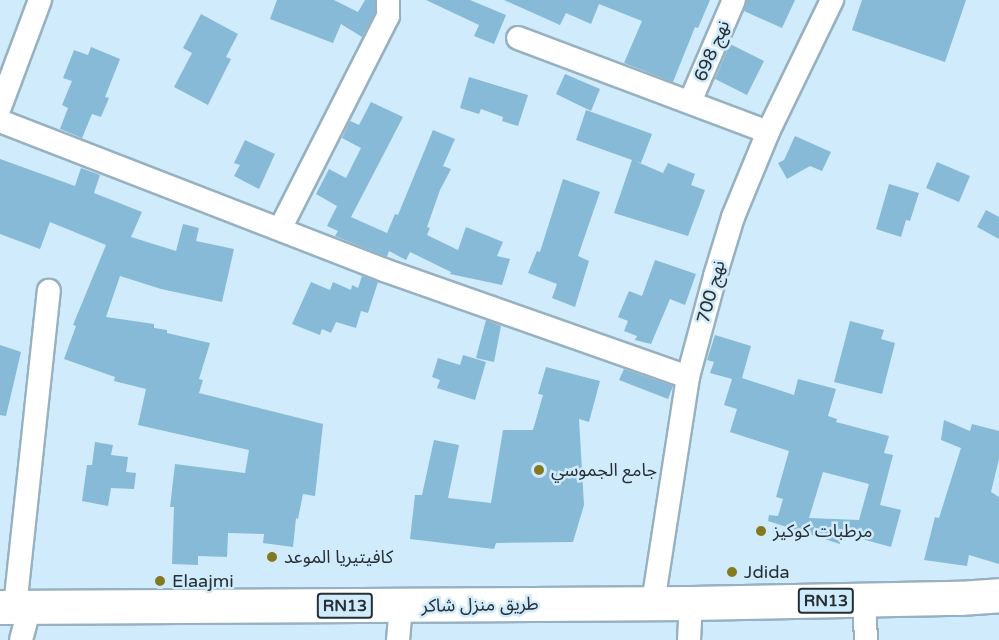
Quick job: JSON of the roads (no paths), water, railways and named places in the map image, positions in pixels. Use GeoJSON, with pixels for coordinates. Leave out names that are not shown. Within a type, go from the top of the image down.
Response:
{"type":"FeatureCollection","features":[{"type":"Feature","properties":{"kind":"main road","name":"طريق منزل شاكر"},"geometry":{"type":"LineString","coordinates":[[15,607],[691,603],[960,598],[999,595]]}},
{"type":"Feature","properties":{"kind":"main road","name":"طريق منزل شاكر"},"geometry":{"type":"LineString","coordinates":[[960,598],[999,610]]}},
{"type":"Feature","properties":{"kind":"street"},"geometry":{"type":"LineString","coordinates":[[0,106],[40,0]]}},
{"type":"Feature","properties":{"kind":"street"},"geometry":{"type":"LineString","coordinates":[[280,229],[388,16],[388,0]]}},
{"type":"Feature","properties":{"kind":"street","name":"نهج 698"},"geometry":{"type":"LineString","coordinates":[[690,102],[734,0]]}},
{"type":"Feature","properties":{"kind":"street","name":"نهج 700"},"geometry":{"type":"LineString","coordinates":[[652,603],[688,377],[733,217],[768,132],[832,0]]}},
{"type":"Feature","properties":{"kind":"street"},"geometry":{"type":"LineString","coordinates":[[518,38],[768,132]]}},
{"type":"Feature","properties":{"kind":"street"},"geometry":{"type":"LineString","coordinates":[[0,120],[384,270],[688,377]]}},
{"type":"Feature","properties":{"kind":"street"},"geometry":{"type":"LineString","coordinates":[[21,640],[15,607],[49,291]]}},
{"type":"Feature","properties":{"kind":"street"},"geometry":{"type":"LineString","coordinates":[[864,600],[866,640]]}},
{"type":"Feature","properties":{"kind":"street"},"geometry":{"type":"LineString","coordinates":[[690,640],[691,603]]}},
{"type":"Feature","properties":{"kind":"street"},"geometry":{"type":"LineString","coordinates":[[398,640],[401,606]]}},
{"type":"Feature","properties":{"kind":"place","name":"جامع الجموسي"},"geometry":{"type":"Point","coordinates":[539,470]}},
{"type":"Feature","properties":{"kind":"place","name":"مرطبات كوكيز"},"geometry":{"type":"Point","coordinates":[761,531]}},
{"type":"Feature","properties":{"kind":"place","name":"كافيتيريا الموعد"},"geometry":{"type":"Point","coordinates":[272,557]}},
{"type":"Feature","properties":{"kind":"place","name":"Jdida"},"geometry":{"type":"Point","coordinates":[732,572]}},
{"type":"Feature","properties":{"kind":"place","name":"Elaajmi"},"geometry":{"type":"Point","coordinates":[160,581]}}]}
